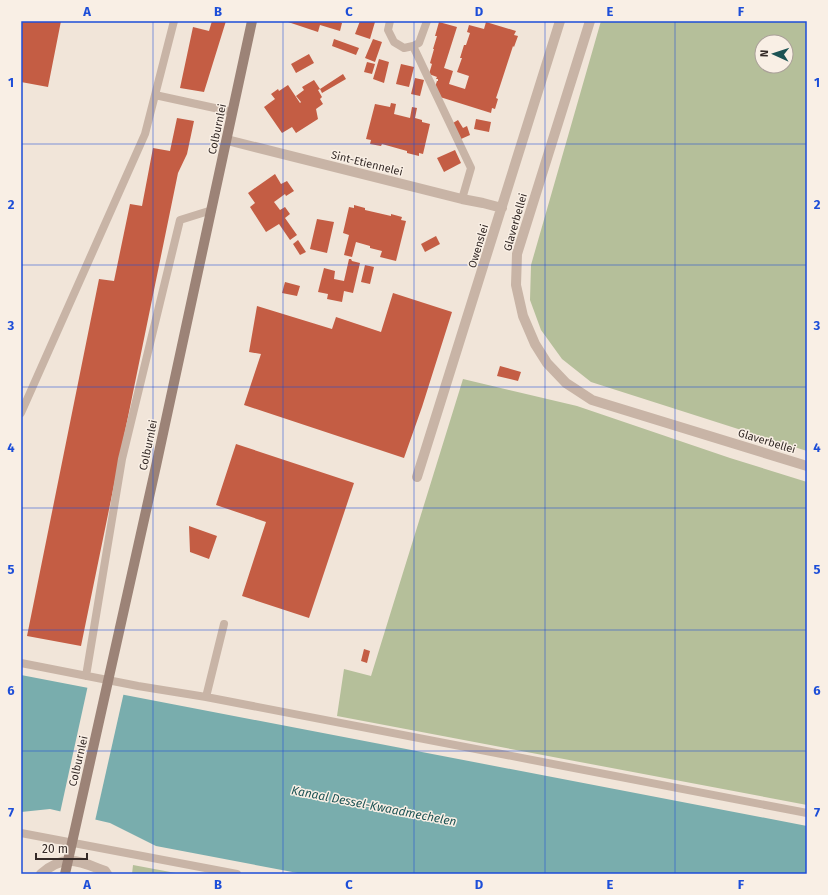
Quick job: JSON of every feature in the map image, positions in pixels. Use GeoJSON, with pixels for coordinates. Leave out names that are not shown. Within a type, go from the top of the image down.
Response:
{"type":"FeatureCollection","features":[{"type":"Feature","properties":{"kind":"street","name":"Colburnlei"},"geometry":{"type":"LineString","coordinates":[[65,874],[156,466],[252,21]]}},
{"type":"Feature","properties":{"kind":"street","name":"Owenslei"},"geometry":{"type":"LineString","coordinates":[[418,477],[560,21]]}},
{"type":"Feature","properties":{"kind":"street","name":"Glaverbellei"},"geometry":{"type":"LineString","coordinates":[[590,21],[517,254],[516,284],[522,316],[535,344],[547,363],[566,383],[592,400],[807,466]]}},
{"type":"Feature","properties":{"kind":"street","name":"Sint-Etiennelei"},"geometry":{"type":"LineString","coordinates":[[227,140],[502,208]]}},
{"type":"Feature","properties":{"kind":"street"},"geometry":{"type":"LineString","coordinates":[[41,874],[56,863],[62,861],[78,861],[105,871],[107,874]]}},
{"type":"Feature","properties":{"kind":"lane"},"geometry":{"type":"LineString","coordinates":[[21,413],[145,134],[174,21]]}},
{"type":"Feature","properties":{"kind":"lane"},"geometry":{"type":"LineString","coordinates":[[390,21],[388,30],[394,42],[404,48],[420,43],[427,21]]}},
{"type":"Feature","properties":{"kind":"lane"},"geometry":{"type":"LineString","coordinates":[[413,46],[471,168],[462,199]]}},
{"type":"Feature","properties":{"kind":"lane"},"geometry":{"type":"LineString","coordinates":[[155,95],[233,112]]}},
{"type":"Feature","properties":{"kind":"lane"},"geometry":{"type":"LineString","coordinates":[[86,676],[122,459],[180,220],[212,210]]}},
{"type":"Feature","properties":{"kind":"lane"},"geometry":{"type":"LineString","coordinates":[[206,697],[224,624]]}},
{"type":"Feature","properties":{"kind":"lane"},"geometry":{"type":"LineString","coordinates":[[21,663],[138,686],[206,697],[807,813]]}},
{"type":"Feature","properties":{"kind":"lane"},"geometry":{"type":"LineString","coordinates":[[21,833],[237,874]]}},
{"type":"Feature","properties":{"kind":"green space"},"geometry":{"type":"Polygon","coordinates":[[[601,21],[807,21],[807,451],[591,382],[562,359],[541,330],[530,300],[531,265],[601,21]]]}},
{"type":"Feature","properties":{"kind":"green space"},"geometry":{"type":"Polygon","coordinates":[[[463,379],[577,406],[730,458],[807,482],[807,805],[337,716],[344,669],[371,676],[463,379]]]}},
{"type":"Feature","properties":{"kind":"green space"},"geometry":{"type":"Polygon","coordinates":[[[133,865],[181,874],[132,874],[133,865]]]}},
{"type":"Feature","properties":{"kind":"water","name":"Kanaal Dessel-Kwaadmechelen"},"geometry":{"type":"Polygon","coordinates":[[[21,675],[807,826],[807,874],[303,874],[156,846],[110,823],[50,809],[21,812],[21,675]]]}},
{"type":"Feature","properties":{"kind":"pier"},"geometry":{"type":"Polygon","coordinates":[[[88,685],[124,692],[95,821],[60,813],[88,685]]]}},
{"type":"Feature","properties":{"kind":"building"},"geometry":{"type":"Polygon","coordinates":[[[21,21],[61,21],[48,87],[21,82],[21,21]]]}},
{"type":"Feature","properties":{"kind":"building"},"geometry":{"type":"Polygon","coordinates":[[[212,21],[226,21],[204,92],[180,88],[193,27],[209,31],[212,21]]]}},
{"type":"Feature","properties":{"kind":"building"},"geometry":{"type":"Polygon","coordinates":[[[285,21],[338,21],[342,23],[340,31],[320,25],[318,32],[285,21]]]}},
{"type":"Feature","properties":{"kind":"building"},"geometry":{"type":"Polygon","coordinates":[[[360,21],[375,22],[370,39],[355,34],[360,21]]]}},
{"type":"Feature","properties":{"kind":"building"},"geometry":{"type":"Polygon","coordinates":[[[439,22],[457,27],[444,68],[453,71],[449,84],[465,89],[469,76],[457,72],[462,58],[460,58],[464,45],[466,45],[470,33],[467,32],[469,25],[484,29],[486,22],[516,31],[514,35],[518,36],[514,47],[513,46],[496,98],[498,99],[495,109],[492,108],[491,113],[440,97],[435,87],[438,79],[436,79],[437,77],[429,74],[432,64],[430,63],[437,36],[435,36],[439,22]]]}},
{"type":"Feature","properties":{"kind":"building"},"geometry":{"type":"Polygon","coordinates":[[[334,39],[359,48],[356,55],[332,46],[334,39]]]}},
{"type":"Feature","properties":{"kind":"building"},"geometry":{"type":"Polygon","coordinates":[[[373,39],[382,42],[375,62],[365,58],[373,39]]]}},
{"type":"Feature","properties":{"kind":"building"},"geometry":{"type":"Polygon","coordinates":[[[309,54],[314,63],[296,73],[291,64],[309,54]]]}},
{"type":"Feature","properties":{"kind":"building"},"geometry":{"type":"Polygon","coordinates":[[[379,59],[389,62],[384,83],[373,79],[379,59]]]}},
{"type":"Feature","properties":{"kind":"building"},"geometry":{"type":"Polygon","coordinates":[[[367,62],[375,64],[372,74],[364,72],[367,62]]]}},
{"type":"Feature","properties":{"kind":"building"},"geometry":{"type":"Polygon","coordinates":[[[401,64],[414,67],[409,87],[396,84],[401,64]]]}},
{"type":"Feature","properties":{"kind":"building"},"geometry":{"type":"Polygon","coordinates":[[[343,74],[346,79],[322,93],[320,89],[343,74]]]}},
{"type":"Feature","properties":{"kind":"building"},"geometry":{"type":"Polygon","coordinates":[[[415,78],[424,80],[420,96],[411,94],[415,78]]]}},
{"type":"Feature","properties":{"kind":"building"},"geometry":{"type":"Polygon","coordinates":[[[314,80],[320,89],[318,90],[322,97],[320,99],[323,104],[316,109],[318,119],[296,133],[292,127],[282,133],[264,107],[275,99],[271,94],[288,85],[300,103],[301,102],[296,96],[304,90],[302,87],[314,80]]]}},
{"type":"Feature","properties":{"kind":"building"},"geometry":{"type":"Polygon","coordinates":[[[391,103],[396,104],[394,114],[410,118],[412,107],[417,108],[415,118],[430,124],[423,154],[419,153],[419,156],[382,144],[381,146],[370,144],[371,140],[366,139],[375,104],[390,107],[391,103]]]}},
{"type":"Feature","properties":{"kind":"building"},"geometry":{"type":"Polygon","coordinates":[[[177,118],[194,121],[187,154],[178,173],[81,646],[27,636],[99,279],[114,281],[130,204],[142,206],[153,148],[170,151],[177,118]]]}},
{"type":"Feature","properties":{"kind":"building"},"geometry":{"type":"Polygon","coordinates":[[[476,119],[491,122],[489,132],[474,129],[476,119]]]}},
{"type":"Feature","properties":{"kind":"building"},"geometry":{"type":"Polygon","coordinates":[[[458,120],[463,128],[467,126],[470,135],[461,139],[453,123],[458,120]]]}},
{"type":"Feature","properties":{"kind":"building"},"geometry":{"type":"Polygon","coordinates":[[[455,150],[461,163],[444,172],[437,158],[455,150]]]}},
{"type":"Feature","properties":{"kind":"building"},"geometry":{"type":"Polygon","coordinates":[[[275,174],[281,184],[287,181],[294,191],[286,196],[285,194],[274,202],[280,210],[285,207],[290,214],[285,218],[297,235],[290,240],[279,224],[266,232],[250,207],[255,203],[248,193],[275,174]]]}},
{"type":"Feature","properties":{"kind":"building"},"geometry":{"type":"Polygon","coordinates":[[[354,205],[365,208],[365,210],[402,217],[401,220],[406,221],[396,261],[380,257],[382,251],[356,242],[352,257],[344,255],[349,235],[343,233],[349,207],[354,208],[354,205]]]}},
{"type":"Feature","properties":{"kind":"building"},"geometry":{"type":"Polygon","coordinates":[[[317,219],[334,222],[327,253],[310,249],[317,219]]]}},
{"type":"Feature","properties":{"kind":"building"},"geometry":{"type":"Polygon","coordinates":[[[436,236],[440,244],[425,252],[421,244],[436,236]]]}},
{"type":"Feature","properties":{"kind":"building"},"geometry":{"type":"Polygon","coordinates":[[[298,240],[306,252],[300,255],[293,244],[298,240]]]}},
{"type":"Feature","properties":{"kind":"building"},"geometry":{"type":"Polygon","coordinates":[[[349,259],[360,263],[353,293],[344,291],[342,302],[327,299],[328,294],[318,292],[324,268],[335,271],[334,279],[344,281],[349,259]]]}},
{"type":"Feature","properties":{"kind":"building"},"geometry":{"type":"Polygon","coordinates":[[[365,265],[374,267],[370,284],[361,282],[365,265]]]}},
{"type":"Feature","properties":{"kind":"building"},"geometry":{"type":"Polygon","coordinates":[[[285,282],[300,286],[297,296],[282,293],[285,282]]]}},
{"type":"Feature","properties":{"kind":"building"},"geometry":{"type":"Polygon","coordinates":[[[393,293],[452,312],[404,458],[244,405],[261,354],[249,352],[257,306],[332,329],[336,317],[381,332],[393,293]]]}},
{"type":"Feature","properties":{"kind":"building"},"geometry":{"type":"Polygon","coordinates":[[[500,366],[521,372],[518,381],[497,376],[500,366]]]}},
{"type":"Feature","properties":{"kind":"building"},"geometry":{"type":"Polygon","coordinates":[[[236,444],[354,483],[309,618],[242,596],[266,522],[216,505],[236,444]]]}},
{"type":"Feature","properties":{"kind":"building"},"geometry":{"type":"Polygon","coordinates":[[[189,526],[217,536],[209,559],[190,552],[189,526]]]}},
{"type":"Feature","properties":{"kind":"building"},"geometry":{"type":"Polygon","coordinates":[[[364,649],[370,651],[367,663],[361,661],[364,649]]]}}]}
